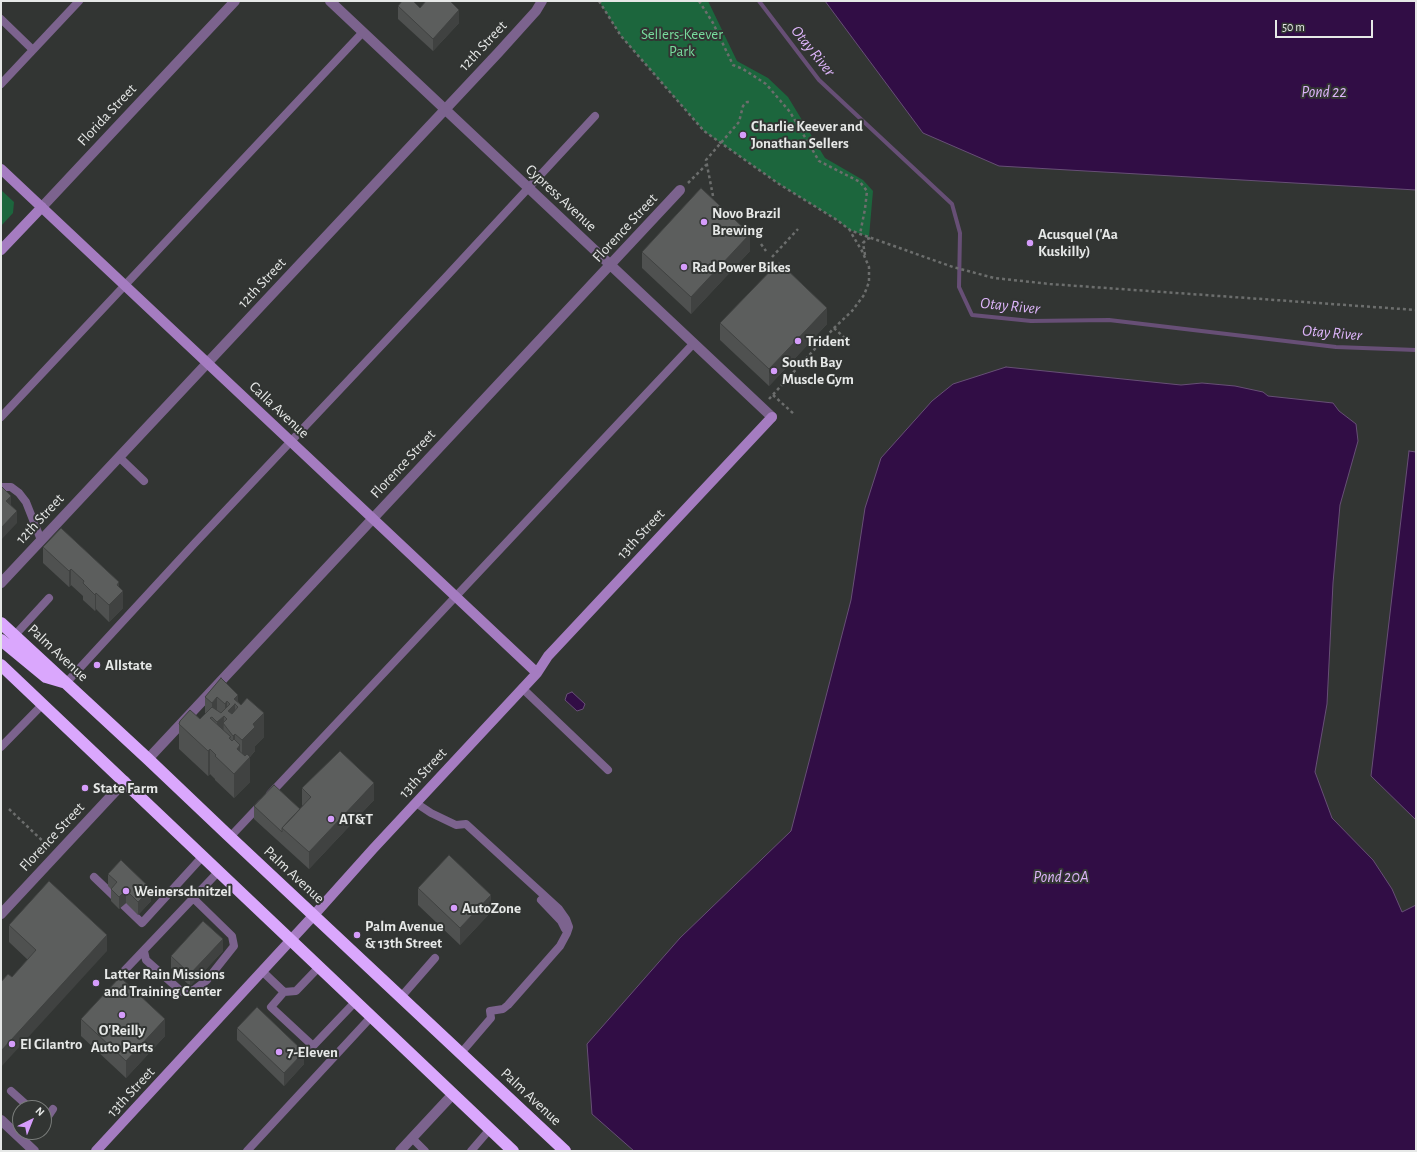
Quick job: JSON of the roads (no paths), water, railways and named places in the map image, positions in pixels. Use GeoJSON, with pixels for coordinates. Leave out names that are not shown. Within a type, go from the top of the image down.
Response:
{"type":"FeatureCollection","features":[{"type":"Feature","properties":{"kind":"highway","name":"Palm Avenue"},"geometry":{"type":"LineString","coordinates":[[1,623],[566,1151]]}},
{"type":"Feature","properties":{"kind":"highway"},"geometry":{"type":"LineString","coordinates":[[1,640],[46,677],[66,683]]}},
{"type":"Feature","properties":{"kind":"highway"},"geometry":{"type":"LineString","coordinates":[[1,665],[125,781],[513,1151]]}},
{"type":"Feature","properties":{"kind":"street","name":"Florida Street"},"geometry":{"type":"LineString","coordinates":[[1,250],[235,1]]}},
{"type":"Feature","properties":{"kind":"street","name":"Cypress Avenue"},"geometry":{"type":"LineString","coordinates":[[330,1],[772,417]]}},
{"type":"Feature","properties":{"kind":"street","name":"12th Street"},"geometry":{"type":"LineString","coordinates":[[1,583],[445,109],[536,11],[542,1]]}},
{"type":"Feature","properties":{"kind":"street","name":"Calla Avenue"},"geometry":{"type":"LineString","coordinates":[[1,169],[537,672]]}},
{"type":"Feature","properties":{"kind":"street","name":"Florence Street"},"geometry":{"type":"LineString","coordinates":[[148,759],[682,188]]}},
{"type":"Feature","properties":{"kind":"street","name":"13th Street"},"geometry":{"type":"LineString","coordinates":[[96,1151],[537,672],[548,656],[772,417]]}},
{"type":"Feature","properties":{"kind":"street","name":"Florence Street"},"geometry":{"type":"LineString","coordinates":[[1,914],[125,781]]}},
{"type":"Feature","properties":{"kind":"street"},"geometry":{"type":"LineString","coordinates":[[400,1151],[453,1094]]}},
{"type":"Feature","properties":{"kind":"street"},"geometry":{"type":"LineString","coordinates":[[1,1120],[34,1151]]}},
{"type":"Feature","properties":{"kind":"lane"},"geometry":{"type":"LineString","coordinates":[[1,84],[79,1]]}},
{"type":"Feature","properties":{"kind":"lane"},"geometry":{"type":"LineString","coordinates":[[1,19],[33,50]]}},
{"type":"Feature","properties":{"kind":"lane"},"geometry":{"type":"LineString","coordinates":[[1,417],[362,32]]}},
{"type":"Feature","properties":{"kind":"lane"},"geometry":{"type":"LineString","coordinates":[[66,683],[194,544],[595,116]]}},
{"type":"Feature","properties":{"kind":"lane"},"geometry":{"type":"LineString","coordinates":[[230,837],[694,343]]}},
{"type":"Feature","properties":{"kind":"lane"},"geometry":{"type":"LineString","coordinates":[[119,458],[144,481]]}},
{"type":"Feature","properties":{"kind":"lane"},"geometry":{"type":"LineString","coordinates":[[1,487],[11,487],[19,493],[26,502],[41,540]]}},
{"type":"Feature","properties":{"kind":"lane"},"geometry":{"type":"LineString","coordinates":[[15,635],[49,598]]}},
{"type":"Feature","properties":{"kind":"lane"},"geometry":{"type":"LineString","coordinates":[[522,688],[608,770]]}},
{"type":"Feature","properties":{"kind":"lane"},"geometry":{"type":"LineString","coordinates":[[1,747],[42,704]]}},
{"type":"Feature","properties":{"kind":"lane"},"geometry":{"type":"LineString","coordinates":[[416,803],[430,813],[456,825],[466,824],[559,909],[566,919],[568,927],[567,933],[560,946],[508,1005],[503,1009],[490,1011],[491,1018],[461,1053]]}},
{"type":"Feature","properties":{"kind":"lane"},"geometry":{"type":"LineString","coordinates":[[94,877],[142,923],[203,856]]}},
{"type":"Feature","properties":{"kind":"lane"},"geometry":{"type":"LineString","coordinates":[[124,971],[219,871]]}},
{"type":"Feature","properties":{"kind":"lane"},"geometry":{"type":"LineString","coordinates":[[144,951],[146,960],[182,992],[194,990],[207,980],[234,946],[232,936],[193,898]]}},
{"type":"Feature","properties":{"kind":"lane"},"geometry":{"type":"LineString","coordinates":[[401,997],[435,958]]}},
{"type":"Feature","properties":{"kind":"lane"},"geometry":{"type":"LineString","coordinates":[[320,967],[296,991],[284,992],[271,1007],[313,1046],[356,1001]]}},
{"type":"Feature","properties":{"kind":"lane"},"geometry":{"type":"LineString","coordinates":[[262,971],[284,992]]}},
{"type":"Feature","properties":{"kind":"lane"},"geometry":{"type":"LineString","coordinates":[[247,1151],[372,1016]]}},
{"type":"Feature","properties":{"kind":"lane"},"geometry":{"type":"LineString","coordinates":[[11,1091],[21,1100]]}},
{"type":"Feature","properties":{"kind":"lane"},"geometry":{"type":"LineString","coordinates":[[471,1151],[490,1129]]}},
{"type":"Feature","properties":{"kind":"lane"},"geometry":{"type":"LineString","coordinates":[[412,1138],[425,1151]]}},
{"type":"Feature","properties":{"kind":"water","name":"Pond 22"},"geometry":{"type":"Polygon","coordinates":[[[825,1],[1416,1],[1416,190],[999,166],[923,133],[825,1]]]}},
{"type":"Feature","properties":{"kind":"water","name":"Pond 20A"},"geometry":{"type":"Polygon","coordinates":[[[1006,367],[1181,385],[1202,383],[1235,386],[1263,392],[1268,396],[1333,403],[1339,411],[1356,424],[1358,441],[1340,505],[1333,583],[1327,704],[1315,772],[1332,818],[1373,860],[1392,889],[1402,912],[1416,905],[1416,1151],[634,1151],[592,1114],[587,1044],[680,938],[791,831],[851,600],[865,508],[881,458],[932,401],[953,384],[1006,367]]]}},
{"type":"Feature","properties":{"kind":"water"},"geometry":{"type":"Polygon","coordinates":[[[1409,451],[1416,452],[1416,820],[1371,776],[1409,451]]]}},
{"type":"Feature","properties":{"kind":"water"},"geometry":{"type":"Polygon","coordinates":[[[572,692],[585,704],[583,709],[577,711],[565,700],[567,694],[572,692]]]}},
{"type":"Feature","properties":{"kind":"waterway","name":"Otay River"},"geometry":{"type":"LineString","coordinates":[[759,1],[819,80],[952,204],[960,233],[959,287],[972,315],[1031,321],[1109,320],[1336,347],[1416,350]]}},
{"type":"Feature","properties":{"kind":"place","name":"Charlie Keever and Jonathan Sellers"},"geometry":{"type":"Point","coordinates":[743,135]}},
{"type":"Feature","properties":{"kind":"place","name":"Novo Brazil Brewing"},"geometry":{"type":"Point","coordinates":[704,222]}},
{"type":"Feature","properties":{"kind":"place","name":"Acusquel ('Aa Kuskilly)"},"geometry":{"type":"Point","coordinates":[1030,243]}},
{"type":"Feature","properties":{"kind":"place","name":"Rad Power Bikes"},"geometry":{"type":"Point","coordinates":[684,267]}},
{"type":"Feature","properties":{"kind":"place","name":"Trident"},"geometry":{"type":"Point","coordinates":[798,341]}},
{"type":"Feature","properties":{"kind":"place","name":"South Bay Muscle Gym"},"geometry":{"type":"Point","coordinates":[774,371]}},
{"type":"Feature","properties":{"kind":"place","name":"Allstate"},"geometry":{"type":"Point","coordinates":[97,665]}},
{"type":"Feature","properties":{"kind":"place","name":"State Farm"},"geometry":{"type":"Point","coordinates":[85,788]}},
{"type":"Feature","properties":{"kind":"place","name":"AT&T"},"geometry":{"type":"Point","coordinates":[331,819]}},
{"type":"Feature","properties":{"kind":"place","name":"Weinerschnitzel"},"geometry":{"type":"Point","coordinates":[126,891]}},
{"type":"Feature","properties":{"kind":"place","name":"AutoZone"},"geometry":{"type":"Point","coordinates":[454,908]}},
{"type":"Feature","properties":{"kind":"place","name":"Palm Avenue & 13th Street"},"geometry":{"type":"Point","coordinates":[357,935]}},
{"type":"Feature","properties":{"kind":"place","name":"Latter Rain Missions and Training Center"},"geometry":{"type":"Point","coordinates":[96,983]}},
{"type":"Feature","properties":{"kind":"place","name":"O'Reilly Auto Parts"},"geometry":{"type":"Point","coordinates":[122,1015]}},
{"type":"Feature","properties":{"kind":"place","name":"El Cilantro"},"geometry":{"type":"Point","coordinates":[12,1044]}},
{"type":"Feature","properties":{"kind":"place","name":"7-Eleven"},"geometry":{"type":"Point","coordinates":[279,1052]}},
{"type":"Feature","properties":{"kind":"park label","name":"Sellers-Keever Park"},"geometry":{"type":"Point","coordinates":[682,42]}}]}
